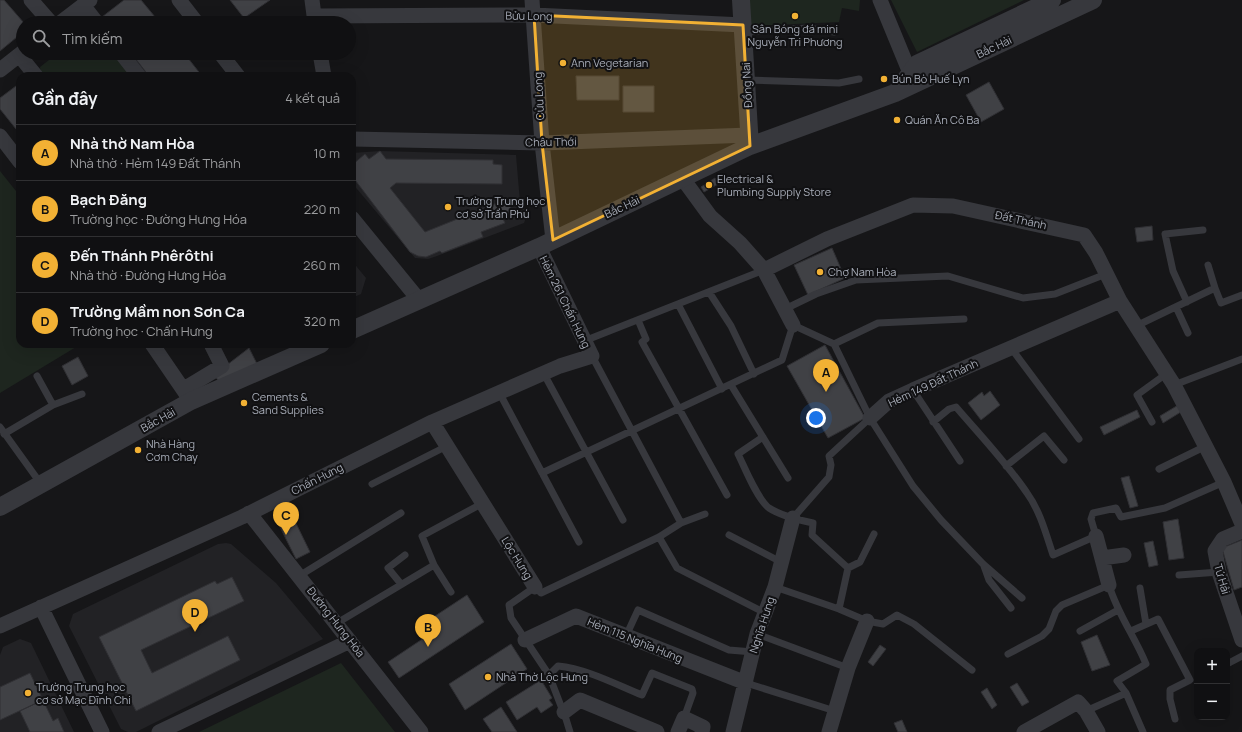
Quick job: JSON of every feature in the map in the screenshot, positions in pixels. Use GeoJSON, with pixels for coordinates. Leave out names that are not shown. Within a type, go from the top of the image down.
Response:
{"type":"FeatureCollection","features":[{"type":"Feature","properties":{"kind":"street"},"geometry":{"type":"LineString","coordinates":[[31,0],[45,16]]}},
{"type":"Feature","properties":{"kind":"street"},"geometry":{"type":"LineString","coordinates":[[179,0],[192,16]]}},
{"type":"Feature","properties":{"kind":"street"},"geometry":{"type":"LineString","coordinates":[[312,0],[314,16]]}},
{"type":"Feature","properties":{"kind":"street","name":"Đồng Nai"},"geometry":{"type":"LineString","coordinates":[[741,0],[750,141]]}},
{"type":"Feature","properties":{"kind":"street"},"geometry":{"type":"LineString","coordinates":[[880,0],[910,74]]}},
{"type":"Feature","properties":{"kind":"street","name":"Bắc Hải"},"geometry":{"type":"LineString","coordinates":[[895,93],[917,64],[1052,0]]}},
{"type":"Feature","properties":{"kind":"street","name":"Bắc Hải"},"geometry":{"type":"LineString","coordinates":[[356,328],[546,244],[683,179],[750,141],[895,93],[1093,0]]}},
{"type":"Feature","properties":{"kind":"street"},"geometry":{"type":"LineString","coordinates":[[69,16],[86,2],[93,16]]}},
{"type":"Feature","properties":{"kind":"street","name":"Bửu Long"},"geometry":{"type":"LineString","coordinates":[[356,18],[533,7],[744,29]]}},
{"type":"Feature","properties":{"kind":"street","name":"Cửu Long"},"geometry":{"type":"LineString","coordinates":[[533,7],[542,144],[546,244]]}},
{"type":"Feature","properties":{"kind":"street"},"geometry":{"type":"LineString","coordinates":[[0,70],[16,58]]}},
{"type":"Feature","properties":{"kind":"street"},"geometry":{"type":"LineString","coordinates":[[25,60],[33,72]]}},
{"type":"Feature","properties":{"kind":"street"},"geometry":{"type":"LineString","coordinates":[[126,60],[136,72]]}},
{"type":"Feature","properties":{"kind":"street"},"geometry":{"type":"LineString","coordinates":[[225,60],[235,72]]}},
{"type":"Feature","properties":{"kind":"street"},"geometry":{"type":"LineString","coordinates":[[321,60],[323,72]]}},
{"type":"Feature","properties":{"kind":"street"},"geometry":{"type":"LineString","coordinates":[[0,136],[16,157]]}},
{"type":"Feature","properties":{"kind":"street","name":"Châu Thới"},"geometry":{"type":"LineString","coordinates":[[356,139],[542,144],[750,141]]}},
{"type":"Feature","properties":{"kind":"street"},"geometry":{"type":"LineString","coordinates":[[683,179],[710,216],[740,243],[764,270],[793,325]]}},
{"type":"Feature","properties":{"kind":"street","name":"Đất Thánh"},"geometry":{"type":"LineString","coordinates":[[764,270],[828,239],[913,205],[953,206],[1084,235],[1120,301],[1170,380],[1206,446],[1224,482],[1242,524]]}},
{"type":"Feature","properties":{"kind":"street"},"geometry":{"type":"LineString","coordinates":[[356,223],[419,300]]}},
{"type":"Feature","properties":{"kind":"street","name":"Hẻm 261 Chấn Hưng"},"geometry":{"type":"LineString","coordinates":[[546,244],[584,341],[592,356]]}},
{"type":"Feature","properties":{"kind":"street","name":"Hẻm 149 Đất Thánh"},"geometry":{"type":"LineString","coordinates":[[870,418],[889,401],[1120,301]]}},
{"type":"Feature","properties":{"kind":"street"},"geometry":{"type":"LineString","coordinates":[[155,348],[188,395],[222,366],[213,348]]}},
{"type":"Feature","properties":{"kind":"street","name":"Bắc Hải"},"geometry":{"type":"LineString","coordinates":[[0,507],[41,484],[188,395],[311,348]]}},
{"type":"Feature","properties":{"kind":"street","name":"Chấn Hưng"},"geometry":{"type":"LineString","coordinates":[[0,626],[249,513],[432,422],[544,374],[592,356]]}},
{"type":"Feature","properties":{"kind":"street","name":"Lộc Hưng"},"geometry":{"type":"LineString","coordinates":[[432,422],[535,587]]}},
{"type":"Feature","properties":{"kind":"street","name":"Đường Hưng Hóa"},"geometry":{"type":"LineString","coordinates":[[249,513],[337,623],[421,732]]}},
{"type":"Feature","properties":{"kind":"street","name":"Nghĩa Hưng"},"geometry":{"type":"LineString","coordinates":[[736,731],[757,634],[775,587],[793,518]]}},
{"type":"Feature","properties":{"kind":"street","name":"Tứ Hải"},"geometry":{"type":"LineString","coordinates":[[1242,531],[1223,539],[1215,551],[1219,572],[1242,640]]}},
{"type":"Feature","properties":{"kind":"street"},"geometry":{"type":"LineString","coordinates":[[1096,536],[1109,585]]}},
{"type":"Feature","properties":{"kind":"street"},"geometry":{"type":"LineString","coordinates":[[1102,558],[1124,555]]}},
{"type":"Feature","properties":{"kind":"street"},"geometry":{"type":"LineString","coordinates":[[41,607],[102,732]]}},
{"type":"Feature","properties":{"kind":"street","name":"Hẻm 115 Nghĩa Hưng"},"geometry":{"type":"LineString","coordinates":[[526,640],[576,616],[746,683]]}},
{"type":"Feature","properties":{"kind":"street"},"geometry":{"type":"LineString","coordinates":[[829,732],[848,668],[867,621]]}},
{"type":"Feature","properties":{"kind":"street"},"geometry":{"type":"LineString","coordinates":[[159,732],[350,641]]}},
{"type":"Feature","properties":{"kind":"street"},"geometry":{"type":"LineString","coordinates":[[564,712],[580,700],[657,732]]}},
{"type":"Feature","properties":{"kind":"street"},"geometry":{"type":"LineString","coordinates":[[1024,732],[1078,702],[1086,711],[1098,732]]}},
{"type":"Feature","properties":{"kind":"street"},"geometry":{"type":"LineString","coordinates":[[678,732],[684,718],[703,727],[702,732]]}},
{"type":"Feature","properties":{"kind":"lane"},"geometry":{"type":"LineString","coordinates":[[744,29],[808,28],[834,32]]}},
{"type":"Feature","properties":{"kind":"lane"},"geometry":{"type":"LineString","coordinates":[[747,80],[839,83],[859,78]]}},
{"type":"Feature","properties":{"kind":"lane"},"geometry":{"type":"LineString","coordinates":[[1187,302],[1173,271],[1164,234],[1203,230]]}},
{"type":"Feature","properties":{"kind":"lane"},"geometry":{"type":"LineString","coordinates":[[1208,265],[1221,303],[1242,295]]}},
{"type":"Feature","properties":{"kind":"lane"},"geometry":{"type":"LineString","coordinates":[[584,341],[764,270]]}},
{"type":"Feature","properties":{"kind":"lane"},"geometry":{"type":"LineString","coordinates":[[784,309],[816,294],[856,280],[948,276],[1022,298],[1056,294],[1106,274]]}},
{"type":"Feature","properties":{"kind":"lane"},"geometry":{"type":"LineString","coordinates":[[1136,326],[1216,288]]}},
{"type":"Feature","properties":{"kind":"lane"},"geometry":{"type":"LineString","coordinates":[[709,292],[731,326],[754,374]]}},
{"type":"Feature","properties":{"kind":"lane"},"geometry":{"type":"LineString","coordinates":[[678,304],[722,389]]}},
{"type":"Feature","properties":{"kind":"lane"},"geometry":{"type":"LineString","coordinates":[[1176,307],[1188,333]]}},
{"type":"Feature","properties":{"kind":"lane"},"geometry":{"type":"LineString","coordinates":[[834,344],[878,323],[964,319]]}},
{"type":"Feature","properties":{"kind":"lane"},"geometry":{"type":"LineString","coordinates":[[638,320],[646,339],[642,342],[727,495]]}},
{"type":"Feature","properties":{"kind":"lane"},"geometry":{"type":"LineString","coordinates":[[542,473],[679,410],[782,360],[793,325],[834,344],[870,418],[913,486],[941,520],[983,564],[1022,598]]}},
{"type":"Feature","properties":{"kind":"lane"},"geometry":{"type":"LineString","coordinates":[[1011,348],[1078,439]]}},
{"type":"Feature","properties":{"kind":"lane"},"geometry":{"type":"LineString","coordinates":[[592,356],[681,524]]}},
{"type":"Feature","properties":{"kind":"lane"},"geometry":{"type":"LineString","coordinates":[[1152,422],[1137,395],[1170,380],[1242,359]]}},
{"type":"Feature","properties":{"kind":"lane"},"geometry":{"type":"LineString","coordinates":[[544,374],[588,452],[623,520]]}},
{"type":"Feature","properties":{"kind":"lane"},"geometry":{"type":"LineString","coordinates":[[37,376],[54,404]]}},
{"type":"Feature","properties":{"kind":"lane"},"geometry":{"type":"LineString","coordinates":[[731,385],[788,478]]}},
{"type":"Feature","properties":{"kind":"lane"},"geometry":{"type":"LineString","coordinates":[[913,390],[960,461]]}},
{"type":"Feature","properties":{"kind":"lane"},"geometry":{"type":"LineString","coordinates":[[41,484],[2,430],[54,404],[82,394]]}},
{"type":"Feature","properties":{"kind":"lane"},"geometry":{"type":"LineString","coordinates":[[500,394],[579,542]]}},
{"type":"Feature","properties":{"kind":"lane"},"geometry":{"type":"LineString","coordinates":[[933,422],[949,409],[956,407],[1028,494],[1043,524],[1053,555],[1096,536],[1091,520],[1093,513],[1116,508],[1121,517],[1165,508],[1224,482]]}},
{"type":"Feature","properties":{"kind":"lane","name":"Hẻm 149 Đất Thánh"},"geometry":{"type":"LineString","coordinates":[[793,518],[828,477],[831,465],[829,456],[870,418]]}},
{"type":"Feature","properties":{"kind":"lane"},"geometry":{"type":"LineString","coordinates":[[1006,466],[1044,436],[1064,460]]}},
{"type":"Feature","properties":{"kind":"lane"},"geometry":{"type":"LineString","coordinates":[[763,437],[738,454],[758,494],[768,508],[813,524],[812,534],[848,568]]}},
{"type":"Feature","properties":{"kind":"lane"},"geometry":{"type":"LineString","coordinates":[[372,484],[447,446]]}},
{"type":"Feature","properties":{"kind":"lane"},"geometry":{"type":"LineString","coordinates":[[1160,469],[1206,446]]}},
{"type":"Feature","properties":{"kind":"lane"},"geometry":{"type":"LineString","coordinates":[[451,592],[434,564],[422,536],[483,503]]}},
{"type":"Feature","properties":{"kind":"lane"},"geometry":{"type":"LineString","coordinates":[[299,576],[401,513]]}},
{"type":"Feature","properties":{"kind":"lane"},"geometry":{"type":"LineString","coordinates":[[535,587],[541,593],[659,537],[681,524],[705,514]]}},
{"type":"Feature","properties":{"kind":"lane"},"geometry":{"type":"LineString","coordinates":[[848,568],[860,562],[874,534]]}},
{"type":"Feature","properties":{"kind":"lane"},"geometry":{"type":"LineString","coordinates":[[729,535],[781,562]]}},
{"type":"Feature","properties":{"kind":"lane"},"geometry":{"type":"LineString","coordinates":[[659,537],[676,568],[765,613]]}},
{"type":"Feature","properties":{"kind":"lane"},"geometry":{"type":"LineString","coordinates":[[401,584],[388,568],[405,555]]}},
{"type":"Feature","properties":{"kind":"lane"},"geometry":{"type":"LineString","coordinates":[[337,623],[434,564]]}},
{"type":"Feature","properties":{"kind":"lane"},"geometry":{"type":"LineString","coordinates":[[983,564],[989,580],[1011,608]]}},
{"type":"Feature","properties":{"kind":"lane"},"geometry":{"type":"LineString","coordinates":[[839,609],[848,568]]}},
{"type":"Feature","properties":{"kind":"lane"},"geometry":{"type":"LineString","coordinates":[[1179,575],[1219,572]]}},
{"type":"Feature","properties":{"kind":"lane"},"geometry":{"type":"LineString","coordinates":[[1008,654],[1042,636],[1049,629],[1056,611],[1062,605],[1109,585],[1114,603],[1131,631],[1146,664],[1117,681],[1126,694],[1143,732]]}},
{"type":"Feature","properties":{"kind":"lane","name":"Lộc Hưng"},"geometry":{"type":"LineString","coordinates":[[535,587],[509,604],[510,618],[550,676],[570,732]]}},
{"type":"Feature","properties":{"kind":"lane"},"geometry":{"type":"LineString","coordinates":[[775,587],[839,609],[867,621],[882,624],[897,615],[914,624],[972,670]]}},
{"type":"Feature","properties":{"kind":"lane"},"geometry":{"type":"LineString","coordinates":[[1140,588],[1146,624]]}},
{"type":"Feature","properties":{"kind":"lane"},"geometry":{"type":"LineString","coordinates":[[626,636],[638,610],[729,650],[753,652]]}},
{"type":"Feature","properties":{"kind":"lane"},"geometry":{"type":"LineString","coordinates":[[1080,631],[1118,610]]}},
{"type":"Feature","properties":{"kind":"lane"},"geometry":{"type":"LineString","coordinates":[[1131,631],[1158,619],[1190,680]]}},
{"type":"Feature","properties":{"kind":"lane"},"geometry":{"type":"LineString","coordinates":[[757,634],[848,668]]}},
{"type":"Feature","properties":{"kind":"lane"},"geometry":{"type":"LineString","coordinates":[[1230,662],[1242,656]]}},
{"type":"Feature","properties":{"kind":"lane"},"geometry":{"type":"LineString","coordinates":[[550,676],[558,666],[565,667],[585,672],[642,695],[652,673],[692,689],[694,693],[684,718]]}},
{"type":"Feature","properties":{"kind":"lane"},"geometry":{"type":"LineString","coordinates":[[1175,719],[1170,699],[1170,690],[1194,678]]}},
{"type":"Feature","properties":{"kind":"lane"},"geometry":{"type":"LineString","coordinates":[[746,683],[835,712]]}},
{"type":"Feature","properties":{"kind":"lane"},"geometry":{"type":"LineString","coordinates":[[1086,711],[1126,694]]}},
{"type":"Feature","properties":{"kind":"highlighted area"},"geometry":{"type":"Polygon","coordinates":[[[534,15],[743,25],[750,146],[553,240],[542,143],[534,15]]]}},
{"type":"Feature","properties":{"kind":"shaded area","name":"Sân Bóng đá mini Nguyễn Tri Phương"},"geometry":{"type":"Polygon","coordinates":[[[747,0],[860,0],[859,11],[842,8],[839,22],[750,26],[747,0]]]}},
{"type":"Feature","properties":{"kind":"shaded area"},"geometry":{"type":"Polygon","coordinates":[[[891,0],[1024,0],[917,52],[891,0]]]}},
{"type":"Feature","properties":{"kind":"shaded area"},"geometry":{"type":"Polygon","coordinates":[[[49,60],[118,60],[128,72],[41,72],[40,67],[49,60]]]}},
{"type":"Feature","properties":{"kind":"shaded area","name":"Trường Trung học cơ sở Trần Phú"},"geometry":{"type":"Polygon","coordinates":[[[380,151],[516,155],[520,202],[528,212],[524,223],[428,259],[415,258],[356,188],[356,153],[380,151]]]}},
{"type":"Feature","properties":{"kind":"shaded area"},"geometry":{"type":"Polygon","coordinates":[[[0,171],[16,191],[16,348],[74,348],[0,393],[0,171]]]}},
{"type":"Feature","properties":{"kind":"shaded area"},"geometry":{"type":"Polygon","coordinates":[[[356,266],[366,278],[361,294],[356,296],[356,266]]]}},
{"type":"Feature","properties":{"kind":"shaded area"},"geometry":{"type":"Polygon","coordinates":[[[218,544],[231,544],[276,583],[323,639],[136,732],[128,732],[121,729],[69,626],[73,614],[218,544]]]}},
{"type":"Feature","properties":{"kind":"shaded area","name":"Trường Trung học cơ sở Mạc Đĩnh Chi"},"geometry":{"type":"Polygon","coordinates":[[[20,639],[31,643],[74,732],[0,732],[0,655],[3,647],[20,639]]]}},
{"type":"Feature","properties":{"kind":"shaded area"},"geometry":{"type":"Polygon","coordinates":[[[341,663],[395,732],[199,732],[341,663]]]}},
{"type":"Feature","properties":{"kind":"building"},"geometry":{"type":"Polygon","coordinates":[[[0,0],[4,0],[18,16],[16,16],[16,38],[0,51],[0,0]]]}},
{"type":"Feature","properties":{"kind":"building"},"geometry":{"type":"Polygon","coordinates":[[[124,0],[141,0],[154,16],[103,16],[124,0]]]}},
{"type":"Feature","properties":{"kind":"building"},"geometry":{"type":"Polygon","coordinates":[[[230,0],[270,0],[247,16],[242,16],[230,0]]]}},
{"type":"Feature","properties":{"kind":"building"},"geometry":{"type":"Polygon","coordinates":[[[136,60],[189,60],[199,72],[146,72],[136,60]]]}},
{"type":"Feature","properties":{"kind":"building"},"geometry":{"type":"Polygon","coordinates":[[[576,76],[619,76],[619,100],[577,100],[576,76]]]}},
{"type":"Feature","properties":{"kind":"building"},"geometry":{"type":"Polygon","coordinates":[[[989,82],[1004,109],[981,122],[966,95],[989,82]]]}},
{"type":"Feature","properties":{"kind":"building"},"geometry":{"type":"Polygon","coordinates":[[[16,86],[16,129],[0,109],[0,98],[16,86]]]}},
{"type":"Feature","properties":{"kind":"building"},"geometry":{"type":"Polygon","coordinates":[[[623,86],[654,86],[654,112],[623,112],[623,86]]]}},
{"type":"Feature","properties":{"kind":"building"},"geometry":{"type":"Polygon","coordinates":[[[380,151],[386,159],[493,160],[493,164],[502,165],[502,184],[396,183],[390,188],[425,232],[507,199],[513,213],[502,217],[505,223],[481,232],[483,237],[442,253],[440,251],[426,257],[418,256],[410,252],[356,181],[356,162],[365,154],[369,159],[380,151]]]}},
{"type":"Feature","properties":{"kind":"building","name":"Electrical & Plumbing Supply Store"},"geometry":{"type":"Polygon","coordinates":[[[715,178],[718,184],[704,192],[701,187],[715,178]]]}},
{"type":"Feature","properties":{"kind":"building"},"geometry":{"type":"Polygon","coordinates":[[[1152,226],[1153,240],[1137,242],[1135,228],[1152,226]]]}},
{"type":"Feature","properties":{"kind":"building","name":"Chợ Nam Hòa"},"geometry":{"type":"Polygon","coordinates":[[[832,248],[845,278],[808,295],[794,265],[832,248]]]}},
{"type":"Feature","properties":{"kind":"building"},"geometry":{"type":"Polygon","coordinates":[[[825,345],[865,418],[828,438],[787,366],[825,345]]]}},
{"type":"Feature","properties":{"kind":"building"},"geometry":{"type":"Polygon","coordinates":[[[249,348],[258,366],[221,384],[214,375],[249,348]]]}},
{"type":"Feature","properties":{"kind":"building"},"geometry":{"type":"Polygon","coordinates":[[[78,357],[88,376],[72,385],[62,366],[78,357]]]}},
{"type":"Feature","properties":{"kind":"building"},"geometry":{"type":"Polygon","coordinates":[[[990,391],[1000,405],[981,420],[968,403],[982,392],[984,396],[990,391]]]}},
{"type":"Feature","properties":{"kind":"building"},"geometry":{"type":"Polygon","coordinates":[[[1180,404],[1184,410],[1163,423],[1160,416],[1180,404]]]}},
{"type":"Feature","properties":{"kind":"building"},"geometry":{"type":"Polygon","coordinates":[[[1137,410],[1140,417],[1104,435],[1100,427],[1137,410]]]}},
{"type":"Feature","properties":{"kind":"building"},"geometry":{"type":"Polygon","coordinates":[[[1129,476],[1138,506],[1130,508],[1121,478],[1129,476]]]}},
{"type":"Feature","properties":{"kind":"building"},"geometry":{"type":"Polygon","coordinates":[[[288,507],[310,552],[296,559],[274,515],[288,507]]]}},
{"type":"Feature","properties":{"kind":"building"},"geometry":{"type":"Polygon","coordinates":[[[1178,519],[1184,558],[1169,560],[1163,522],[1178,519]]]}},
{"type":"Feature","properties":{"kind":"building"},"geometry":{"type":"Polygon","coordinates":[[[1242,540],[1242,587],[1234,590],[1222,548],[1242,540]]]}},
{"type":"Feature","properties":{"kind":"building"},"geometry":{"type":"Polygon","coordinates":[[[1153,541],[1158,565],[1149,567],[1144,543],[1153,541]]]}},
{"type":"Feature","properties":{"kind":"building"},"geometry":{"type":"Polygon","coordinates":[[[232,577],[244,601],[141,650],[152,673],[228,636],[240,660],[136,711],[99,637],[215,581],[217,584],[232,577]]]}},
{"type":"Feature","properties":{"kind":"building"},"geometry":{"type":"Polygon","coordinates":[[[467,595],[484,622],[399,678],[388,662],[433,632],[426,622],[467,595]]]}},
{"type":"Feature","properties":{"kind":"building"},"geometry":{"type":"Polygon","coordinates":[[[1097,635],[1110,665],[1092,671],[1081,642],[1097,635]]]}},
{"type":"Feature","properties":{"kind":"building","name":"Nhà Thờ Lộc Hưng"},"geometry":{"type":"Polygon","coordinates":[[[511,644],[527,669],[465,710],[449,684],[511,644]]]}},
{"type":"Feature","properties":{"kind":"building"},"geometry":{"type":"Polygon","coordinates":[[[880,645],[886,649],[873,666],[868,662],[880,645]]]}},
{"type":"Feature","properties":{"kind":"building"},"geometry":{"type":"Polygon","coordinates":[[[30,673],[43,700],[0,720],[0,687],[30,673]]]}},
{"type":"Feature","properties":{"kind":"building"},"geometry":{"type":"Polygon","coordinates":[[[541,680],[552,698],[549,700],[553,705],[541,713],[537,707],[517,720],[506,702],[541,680]]]}},
{"type":"Feature","properties":{"kind":"building"},"geometry":{"type":"Polygon","coordinates":[[[1017,683],[1029,702],[1022,706],[1010,687],[1017,683]]]}},
{"type":"Feature","properties":{"kind":"building"},"geometry":{"type":"Polygon","coordinates":[[[987,688],[997,705],[992,709],[981,692],[987,688]]]}},
{"type":"Feature","properties":{"kind":"building"},"geometry":{"type":"Polygon","coordinates":[[[43,700],[53,721],[58,718],[64,732],[30,732],[20,711],[43,700]]]}},
{"type":"Feature","properties":{"kind":"building"},"geometry":{"type":"Polygon","coordinates":[[[501,707],[517,732],[492,732],[483,719],[501,707]]]}},
{"type":"Feature","properties":{"kind":"building"},"geometry":{"type":"Polygon","coordinates":[[[902,720],[907,732],[898,732],[894,723],[902,720]]]}},
{"type":"Feature","properties":{"kind":"place","name":"Sân Bóng đá mini Nguyễn Tri Phương"},"geometry":{"type":"Point","coordinates":[795,16]}},
{"type":"Feature","properties":{"kind":"place","name":"Ann Vegetarian"},"geometry":{"type":"Point","coordinates":[563,63]}},
{"type":"Feature","properties":{"kind":"place","name":"Bún Bò Huế Lyn"},"geometry":{"type":"Point","coordinates":[884,79]}},
{"type":"Feature","properties":{"kind":"place","name":"Quán Ăn Cô Ba"},"geometry":{"type":"Point","coordinates":[897,120]}},
{"type":"Feature","properties":{"kind":"place","name":"Electrical & Plumbing Supply Store"},"geometry":{"type":"Point","coordinates":[709,185]}},
{"type":"Feature","properties":{"kind":"place","name":"Trường Trung học cơ sở Trần Phú"},"geometry":{"type":"Point","coordinates":[448,207]}},
{"type":"Feature","properties":{"kind":"place","name":"Chợ Nam Hòa"},"geometry":{"type":"Point","coordinates":[820,272]}},
{"type":"Feature","properties":{"kind":"place","name":"Nhà thờ Nam Hòa"},"geometry":{"type":"Point","coordinates":[826,392]}},
{"type":"Feature","properties":{"kind":"place","name":"Cements & Sand Supplies"},"geometry":{"type":"Point","coordinates":[244,403]}},
{"type":"Feature","properties":{"kind":"place","name":"Nhà Hàng Cơm Chay"},"geometry":{"type":"Point","coordinates":[138,450]}},
{"type":"Feature","properties":{"kind":"place","name":"Đến Thánh Phêrôthi"},"geometry":{"type":"Point","coordinates":[286,535]}},
{"type":"Feature","properties":{"kind":"place","name":"Trường Mầm non Sơn Ca"},"geometry":{"type":"Point","coordinates":[195,632]}},
{"type":"Feature","properties":{"kind":"place","name":"Bạch Đăng"},"geometry":{"type":"Point","coordinates":[428,647]}},
{"type":"Feature","properties":{"kind":"place","name":"Nhà Thờ Lộc Hưng"},"geometry":{"type":"Point","coordinates":[488,677]}},
{"type":"Feature","properties":{"kind":"place","name":"Trường Trung học cơ sở Mạc Đĩnh Chi"},"geometry":{"type":"Point","coordinates":[28,693]}}]}
